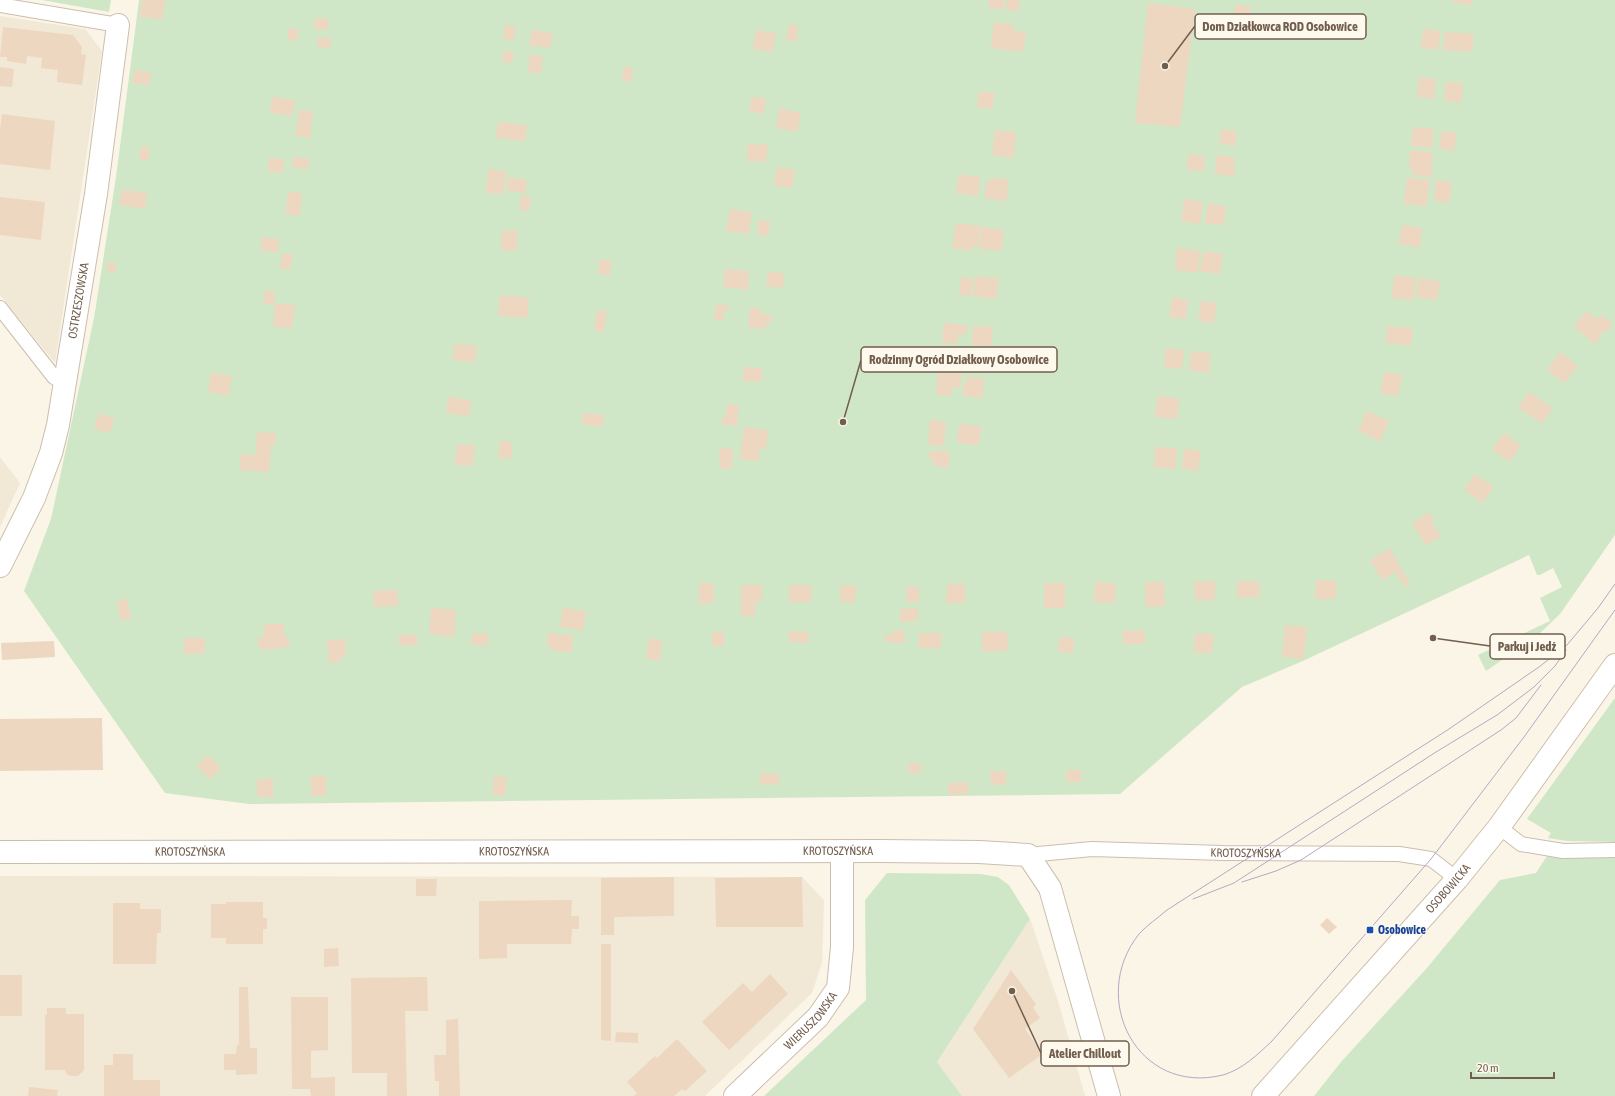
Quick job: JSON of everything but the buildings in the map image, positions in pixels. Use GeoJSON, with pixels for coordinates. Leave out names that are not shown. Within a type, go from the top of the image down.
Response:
{"type":"FeatureCollection","features":[{"type":"Feature","properties":{"kind":"street","name":"OSTRZESZOWSKA"},"geometry":{"type":"LineString","coordinates":[[0,566],[34,498],[51,453],[65,382],[96,194],[118,25]]}},
{"type":"Feature","properties":{"kind":"street","name":"OSOBOWICKA"},"geometry":{"type":"LineString","coordinates":[[1263,1096],[1457,879],[1499,828],[1615,665]]}},
{"type":"Feature","properties":{"kind":"street","name":"KROTOSZYŃSKA"},"geometry":{"type":"LineString","coordinates":[[0,852],[450,852],[591,850],[979,852],[1028,856]]}},
{"type":"Feature","properties":{"kind":"street","name":"WIERUSZOWSKA"},"geometry":{"type":"LineString","coordinates":[[735,1096],[818,1017],[838,988],[842,947],[842,851]]}},
{"type":"Feature","properties":{"kind":"street"},"geometry":{"type":"LineString","coordinates":[[1028,856],[1050,888],[1109,1096]]}},
{"type":"Feature","properties":{"kind":"lane"},"geometry":{"type":"LineString","coordinates":[[0,5],[118,25]]}},
{"type":"Feature","properties":{"kind":"lane"},"geometry":{"type":"LineString","coordinates":[[0,308],[54,377],[65,382]]}},
{"type":"Feature","properties":{"kind":"lane"},"geometry":{"type":"LineString","coordinates":[[1499,828],[1521,844],[1563,851],[1615,850]]}},
{"type":"Feature","properties":{"kind":"lane","name":"KROTOSZYŃSKA"},"geometry":{"type":"LineString","coordinates":[[1028,856],[1092,849],[1223,853],[1399,854],[1431,859],[1457,879]]}},
{"type":"Feature","properties":{"kind":"shaded area"},"geometry":{"type":"Polygon","coordinates":[[[0,16],[85,29],[102,51],[55,363],[0,295],[0,16]]]}},
{"type":"Feature","properties":{"kind":"shaded area"},"geometry":{"type":"Polygon","coordinates":[[[0,457],[20,483],[0,527],[0,457]]]}},
{"type":"Feature","properties":{"kind":"shaded area"},"geometry":{"type":"Polygon","coordinates":[[[0,876],[802,877],[824,900],[822,963],[812,993],[705,1096],[0,1096],[0,876]]]}},
{"type":"Feature","properties":{"kind":"shaded area"},"geometry":{"type":"Polygon","coordinates":[[[1030,919],[1058,1001],[1085,1096],[962,1096],[937,1062],[1030,919]]]}},
{"type":"Feature","properties":{"kind":"green space"},"geometry":{"type":"Polygon","coordinates":[[[42,0],[111,0],[109,12],[42,0]]]}},
{"type":"Feature","properties":{"kind":"green space"},"geometry":{"type":"Polygon","coordinates":[[[139,0],[1615,0],[1615,535],[1560,614],[1537,636],[1486,671],[1478,655],[1550,621],[1540,598],[1562,587],[1553,568],[1540,575],[1537,575],[1529,555],[1305,660],[1242,687],[1120,794],[249,804],[165,793],[24,591],[51,519],[94,318],[116,177],[139,0]]]}},
{"type":"Feature","properties":{"kind":"green space"},"geometry":{"type":"Polygon","coordinates":[[[1615,698],[1615,842],[1567,841],[1548,838],[1551,833],[1527,819],[1615,698]]]}},
{"type":"Feature","properties":{"kind":"green space"},"geometry":{"type":"Polygon","coordinates":[[[1547,856],[1615,857],[1615,1096],[1314,1096],[1341,1062],[1426,969],[1500,880],[1536,873],[1547,856]]]}},
{"type":"Feature","properties":{"kind":"green space"},"geometry":{"type":"Polygon","coordinates":[[[887,873],[981,874],[998,877],[1009,885],[1030,919],[937,1062],[962,1096],[764,1096],[866,1000],[865,900],[887,873]]]}},
{"type":"Feature","properties":{"kind":"tram line"},"geometry":{"type":"LineString","coordinates":[[1615,584],[1598,608],[1567,645],[1539,667],[1449,729],[1167,910],[1139,934],[1124,959],[1119,986],[1120,1012],[1130,1036],[1145,1056],[1166,1071],[1193,1078],[1223,1075],[1243,1065],[1272,1041],[1431,859],[1524,737],[1615,610]]}},
{"type":"Feature","properties":{"kind":"tram line"},"geometry":{"type":"LineString","coordinates":[[1193,899],[1234,883],[1436,752],[1497,715],[1534,687],[1555,666],[1566,650]]}},
{"type":"Feature","properties":{"kind":"tram line"},"geometry":{"type":"LineString","coordinates":[[1242,882],[1276,871],[1301,860],[1501,730],[1516,718],[1541,685]]}},
{"type":"Feature","properties":{"kind":"place","name":"Dom Działkowca ROD Osobowice"},"geometry":{"type":"Point","coordinates":[1165,66]}},
{"type":"Feature","properties":{"kind":"place","name":"Rodzinny Ogród Działkowy Osobowice"},"geometry":{"type":"Point","coordinates":[843,422]}},
{"type":"Feature","properties":{"kind":"place","name":"Parkuj i Jedź"},"geometry":{"type":"Point","coordinates":[1433,638]}},
{"type":"Feature","properties":{"kind":"place","name":"Osobowice"},"geometry":{"type":"Point","coordinates":[1370,930]}},
{"type":"Feature","properties":{"kind":"place","name":"Atelier Chillout"},"geometry":{"type":"Point","coordinates":[1012,991]}}]}
